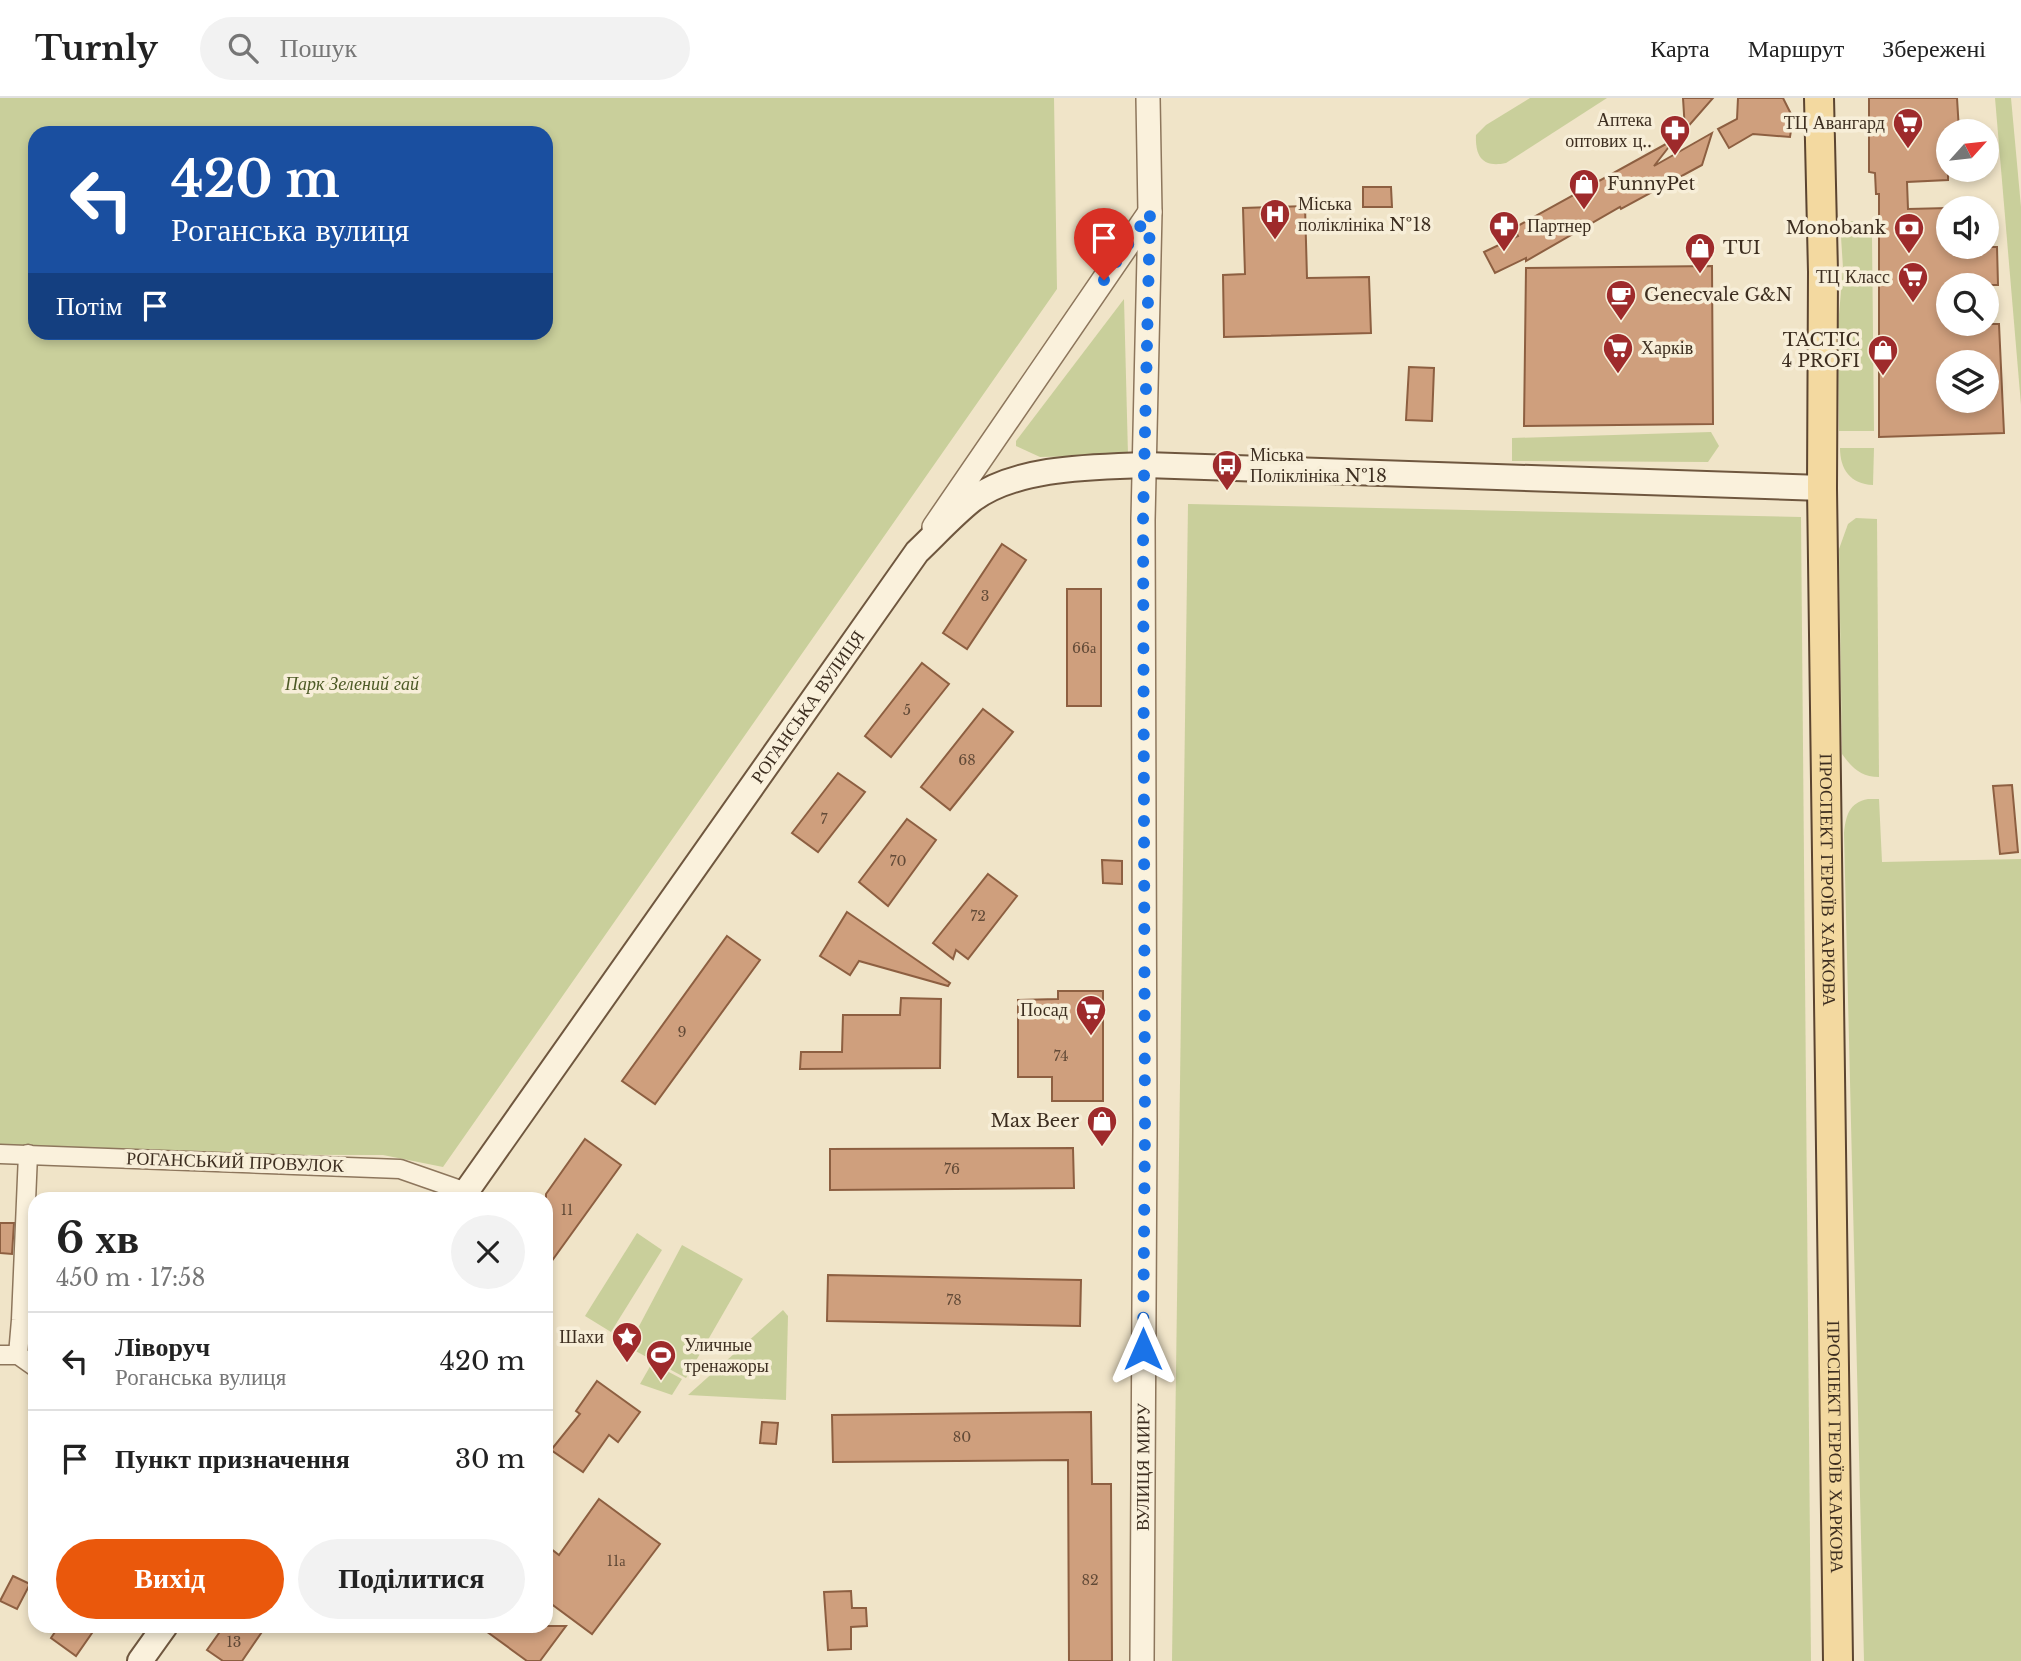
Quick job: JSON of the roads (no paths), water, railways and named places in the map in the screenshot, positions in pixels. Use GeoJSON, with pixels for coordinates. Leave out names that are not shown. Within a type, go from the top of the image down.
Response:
{"type":"FeatureCollection","features":[{"type":"Feature","properties":{"kind":"main road","name":"ПРОСПЕКТ ГЕРОЇВ ХАРКОВА"},"geometry":{"type":"LineString","coordinates":[[1819,98],[1838,1661]]}},
{"type":"Feature","properties":{"kind":"main road"},"geometry":{"type":"LineString","coordinates":[[917,552],[973,499],[1009,481],[1043,474],[1145,465],[1822,488]]}},
{"type":"Feature","properties":{"kind":"main road","name":"РОГАНСЬКА ВУЛИЦЯ"},"geometry":{"type":"LineString","coordinates":[[465,1192],[917,552]]}},
{"type":"Feature","properties":{"kind":"main road"},"geometry":{"type":"LineString","coordinates":[[140,1661],[160,1633]]}},
{"type":"Feature","properties":{"kind":"street","name":"ВУЛИЦЯ МИРУ"},"geometry":{"type":"LineString","coordinates":[[1142,1661],[1145,1129],[1143,520],[1150,212],[1148,98]]}},
{"type":"Feature","properties":{"kind":"street","name":"РОГАНСЬКА ВУЛИЦЯ"},"geometry":{"type":"LineString","coordinates":[[917,552],[1150,212]]}},
{"type":"Feature","properties":{"kind":"street","name":"РОГАНСЬКИЙ ПРОВУЛОК"},"geometry":{"type":"LineString","coordinates":[[0,1154],[400,1169],[456,1192]]}},
{"type":"Feature","properties":{"kind":"street"},"geometry":{"type":"LineString","coordinates":[[28,1154],[9,1355],[28,1364]]}},
{"type":"Feature","properties":{"kind":"place","name":"ТЦ Авангард"},"geometry":{"type":"Point","coordinates":[1908,150]}},
{"type":"Feature","properties":{"kind":"place","name":"Аптека оптових ц‥"},"geometry":{"type":"Point","coordinates":[1675,157]}},
{"type":"Feature","properties":{"kind":"place","name":"FunnyPet"},"geometry":{"type":"Point","coordinates":[1584,211]}},
{"type":"Feature","properties":{"kind":"place","name":"Міська поліклініка №18"},"geometry":{"type":"Point","coordinates":[1275,241]}},
{"type":"Feature","properties":{"kind":"place","name":"Партнер"},"geometry":{"type":"Point","coordinates":[1504,253]}},
{"type":"Feature","properties":{"kind":"place","name":"Monobank"},"geometry":{"type":"Point","coordinates":[1909,255]}},
{"type":"Feature","properties":{"kind":"place","name":"TUI"},"geometry":{"type":"Point","coordinates":[1700,275]}},
{"type":"Feature","properties":{"kind":"place","name":"ТЦ Класс"},"geometry":{"type":"Point","coordinates":[1913,304]}},
{"type":"Feature","properties":{"kind":"place","name":"Genecvale G&N"},"geometry":{"type":"Point","coordinates":[1621,322]}},
{"type":"Feature","properties":{"kind":"place","name":"Харків"},"geometry":{"type":"Point","coordinates":[1618,375]}},
{"type":"Feature","properties":{"kind":"place","name":"TACTIC 4 PROFI"},"geometry":{"type":"Point","coordinates":[1883,377]}},
{"type":"Feature","properties":{"kind":"place","name":"Міська Поліклініка №18"},"geometry":{"type":"Point","coordinates":[1227,492]}},
{"type":"Feature","properties":{"kind":"place","name":"Посад"},"geometry":{"type":"Point","coordinates":[1091,1037]}},
{"type":"Feature","properties":{"kind":"place","name":"Max Beer"},"geometry":{"type":"Point","coordinates":[1102,1148]}},
{"type":"Feature","properties":{"kind":"place","name":"Шахи"},"geometry":{"type":"Point","coordinates":[627,1364]}},
{"type":"Feature","properties":{"kind":"place","name":"Уличные тренажоры"},"geometry":{"type":"Point","coordinates":[661,1382]}},
{"type":"Feature","properties":{"kind":"park label","name":"Парк Зелений гай"},"geometry":{"type":"Point","coordinates":[352,684]}}]}
